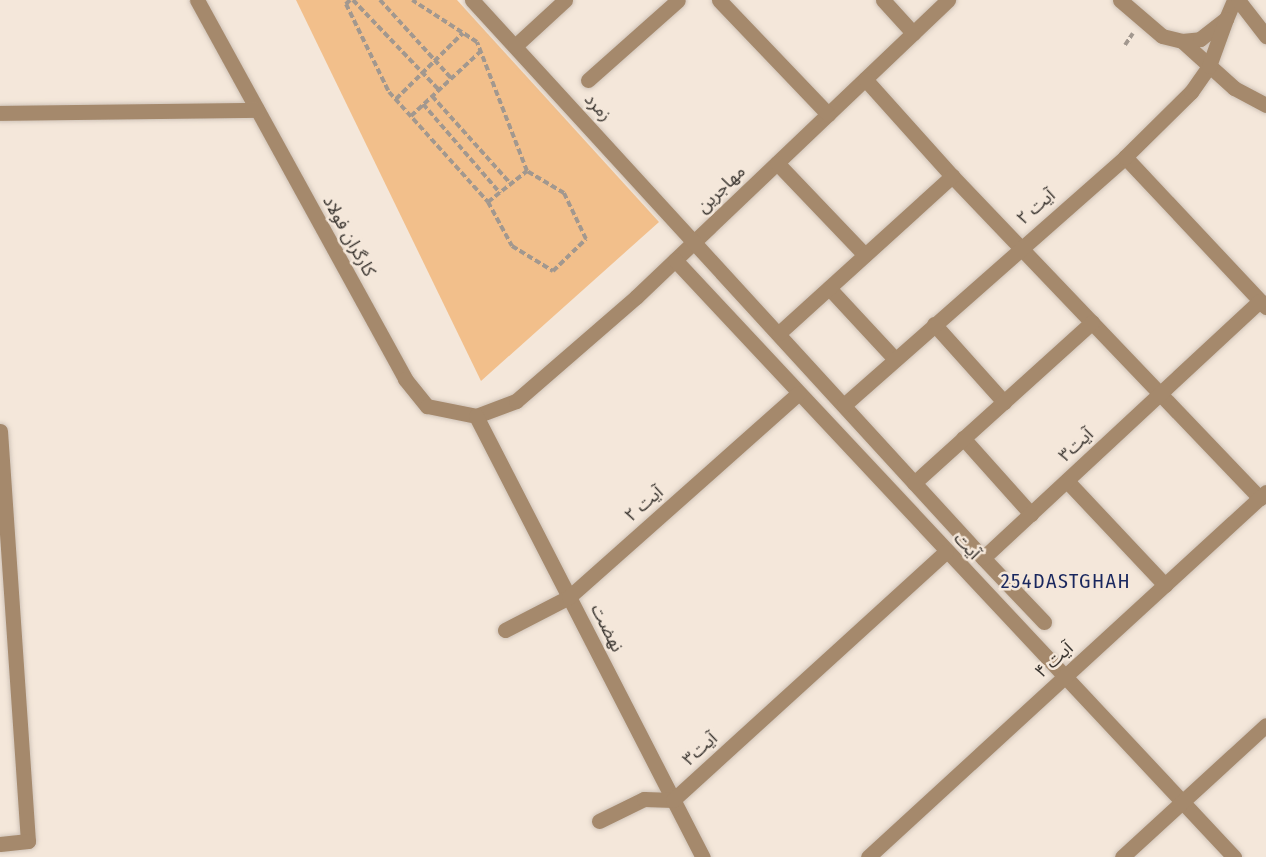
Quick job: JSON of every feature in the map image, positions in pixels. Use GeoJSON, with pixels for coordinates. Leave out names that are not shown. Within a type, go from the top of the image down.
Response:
{"type":"FeatureCollection","features":[{"type":"Feature","properties":{"kind":"street","name":"کارگران فولاد"},"geometry":{"type":"LineString","coordinates":[[197,0],[405,379],[428,406],[476,416]]}},
{"type":"Feature","properties":{"kind":"street","name":"زمرد"},"geometry":{"type":"LineString","coordinates":[[472,0],[983,558]]}},
{"type":"Feature","properties":{"kind":"street"},"geometry":{"type":"LineString","coordinates":[[515,46],[565,0]]}},
{"type":"Feature","properties":{"kind":"street"},"geometry":{"type":"LineString","coordinates":[[588,80],[678,0]]}},
{"type":"Feature","properties":{"kind":"street"},"geometry":{"type":"LineString","coordinates":[[719,0],[828,114]]}},
{"type":"Feature","properties":{"kind":"street"},"geometry":{"type":"LineString","coordinates":[[883,0],[913,33]]}},
{"type":"Feature","properties":{"kind":"street","name":"مهاجرین"},"geometry":{"type":"LineString","coordinates":[[476,416],[516,401],[675,260],[948,0]]}},
{"type":"Feature","properties":{"kind":"street"},"geometry":{"type":"LineString","coordinates":[[1119,0],[1162,36],[1182,41],[1200,39],[1226,20]]}},
{"type":"Feature","properties":{"kind":"street"},"geometry":{"type":"LineString","coordinates":[[1236,0],[1266,36]]}},
{"type":"Feature","properties":{"kind":"street","name":"آیت ۲"},"geometry":{"type":"LineString","coordinates":[[844,405],[1020,247],[1125,157],[1191,92],[1209,66],[1236,0]]}},
{"type":"Feature","properties":{"kind":"street"},"geometry":{"type":"LineString","coordinates":[[1182,41],[1234,88],[1266,105]]}},
{"type":"Feature","properties":{"kind":"street"},"geometry":{"type":"LineString","coordinates":[[865,79],[952,176],[1160,394],[1263,495]]}},
{"type":"Feature","properties":{"kind":"street"},"geometry":{"type":"LineString","coordinates":[[0,113],[257,110]]}},
{"type":"Feature","properties":{"kind":"street"},"geometry":{"type":"LineString","coordinates":[[1125,157],[1263,304]]}},
{"type":"Feature","properties":{"kind":"street"},"geometry":{"type":"LineString","coordinates":[[777,163],[865,255]]}},
{"type":"Feature","properties":{"kind":"street"},"geometry":{"type":"LineString","coordinates":[[779,333],[952,176]]}},
{"type":"Feature","properties":{"kind":"street","name":"آیت"},"geometry":{"type":"LineString","coordinates":[[675,260],[1063,678],[1234,857]]}},
{"type":"Feature","properties":{"kind":"street"},"geometry":{"type":"LineString","coordinates":[[829,288],[895,359]]}},
{"type":"Feature","properties":{"kind":"street","name":"آیت۳"},"geometry":{"type":"LineString","coordinates":[[983,558],[1160,394],[1263,304]]}},
{"type":"Feature","properties":{"kind":"street"},"geometry":{"type":"LineString","coordinates":[[914,483],[1092,322]]}},
{"type":"Feature","properties":{"kind":"street"},"geometry":{"type":"LineString","coordinates":[[934,324],[1004,402]]}},
{"type":"Feature","properties":{"kind":"street","name":"آیت ۲"},"geometry":{"type":"LineString","coordinates":[[505,630],[569,597],[799,393]]}},
{"type":"Feature","properties":{"kind":"street","name":"نهضت"},"geometry":{"type":"LineString","coordinates":[[476,416],[703,857]]}},
{"type":"Feature","properties":{"kind":"street"},"geometry":{"type":"LineString","coordinates":[[0,431],[28,841],[0,844]]}},
{"type":"Feature","properties":{"kind":"street"},"geometry":{"type":"LineString","coordinates":[[963,438],[1031,514]]}},
{"type":"Feature","properties":{"kind":"street"},"geometry":{"type":"LineString","coordinates":[[1066,481],[1165,585]]}},
{"type":"Feature","properties":{"kind":"street","name":"آیت ۴"},"geometry":{"type":"LineString","coordinates":[[868,857],[1263,495]]}},
{"type":"Feature","properties":{"kind":"street","name":"آیت۳"},"geometry":{"type":"LineString","coordinates":[[673,800],[946,552]]}},
{"type":"Feature","properties":{"kind":"street"},"geometry":{"type":"LineString","coordinates":[[983,558],[1044,622]]}},
{"type":"Feature","properties":{"kind":"street"},"geometry":{"type":"LineString","coordinates":[[1122,857],[1266,725]]}},
{"type":"Feature","properties":{"kind":"street"},"geometry":{"type":"LineString","coordinates":[[599,821],[644,799],[673,800]]}},
{"type":"Feature","properties":{"kind":"path"},"geometry":{"type":"LineString","coordinates":[[412,0],[477,42],[527,171],[564,193],[586,239],[553,271],[512,246],[488,202],[396,99],[346,4],[352,0],[439,90]]}},
{"type":"Feature","properties":{"kind":"path"},"geometry":{"type":"LineString","coordinates":[[380,0],[452,78]]}},
{"type":"Feature","properties":{"kind":"path"},"geometry":{"type":"LineString","coordinates":[[396,99],[463,33]]}},
{"type":"Feature","properties":{"kind":"path"},"geometry":{"type":"LineString","coordinates":[[411,116],[481,51]]}},
{"type":"Feature","properties":{"kind":"path"},"geometry":{"type":"LineString","coordinates":[[432,96],[511,184]]}},
{"type":"Feature","properties":{"kind":"path"},"geometry":{"type":"LineString","coordinates":[[423,104],[500,193]]}},
{"type":"Feature","properties":{"kind":"path"},"geometry":{"type":"LineString","coordinates":[[488,202],[527,171]]}},
{"type":"Feature","properties":{"kind":"shaded area"},"geometry":{"type":"Polygon","coordinates":[[[296,0],[457,0],[659,222],[481,381],[296,0]]]}},
{"type":"Feature","properties":{"kind":"district","name":"254DASTGHAH"},"geometry":{"type":"Point","coordinates":[1066,581]}}]}
